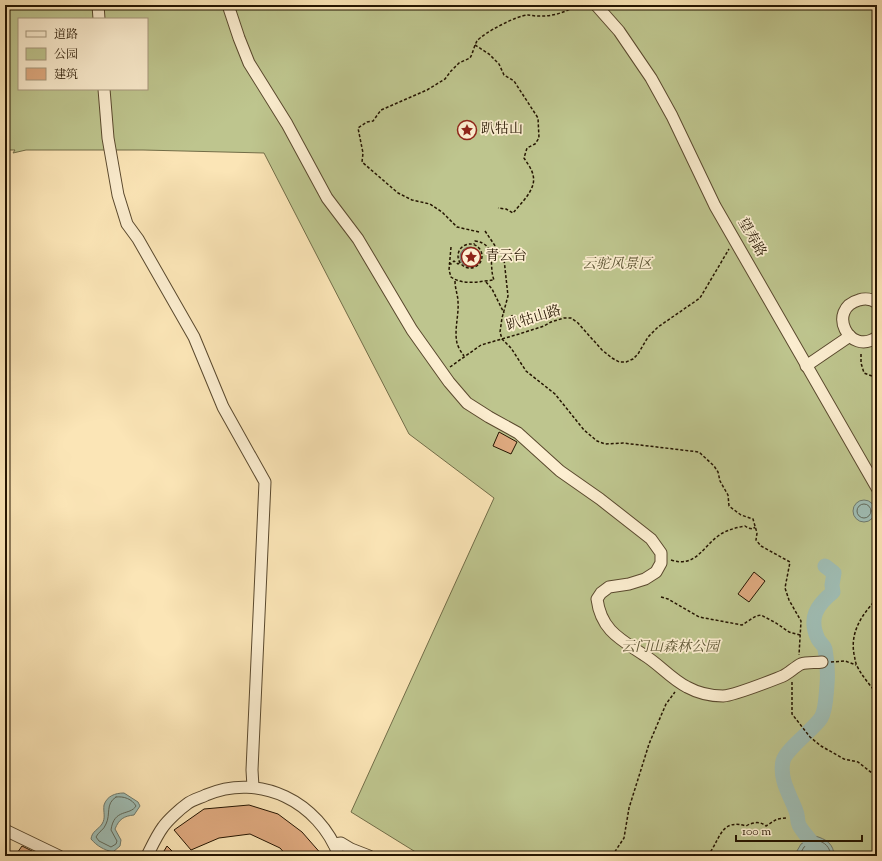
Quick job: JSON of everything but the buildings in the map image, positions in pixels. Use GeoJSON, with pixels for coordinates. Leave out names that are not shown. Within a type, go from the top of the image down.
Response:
{"type":"FeatureCollection","features":[{"type":"Feature","properties":{"kind":"street"},"geometry":{"type":"LineString","coordinates":[[98,5],[99,18]]}},
{"type":"Feature","properties":{"kind":"street"},"geometry":{"type":"LineString","coordinates":[[228,5],[249,63],[287,124],[327,198],[358,239],[412,330],[449,382],[467,403],[518,433],[560,471],[600,499],[651,539],[661,553],[661,563],[656,572],[645,579],[630,584],[609,587],[601,593],[597,599],[598,610],[606,626],[614,634],[651,659],[678,682],[700,693],[724,696],[767,682],[788,673],[801,664],[827,662]]}},
{"type":"Feature","properties":{"kind":"street","name":"望寿路"},"geometry":{"type":"LineString","coordinates":[[596,5],[619,31],[651,78],[672,116],[715,206],[877,488]]}},
{"type":"Feature","properties":{"kind":"street"},"geometry":{"type":"LineString","coordinates":[[104,90],[108,138],[118,195],[127,224],[138,239],[194,337],[222,407],[265,482],[252,770],[253,787]]}},
{"type":"Feature","properties":{"kind":"street"},"geometry":{"type":"LineString","coordinates":[[877,303],[869,299],[855,301],[849,305],[843,317],[845,331],[855,340],[868,342],[877,337]]}},
{"type":"Feature","properties":{"kind":"street"},"geometry":{"type":"LineString","coordinates":[[806,366],[850,336]]}},
{"type":"Feature","properties":{"kind":"street"},"geometry":{"type":"LineString","coordinates":[[147,856],[163,826],[188,803],[219,790],[253,787],[278,793],[301,805],[320,822],[334,844],[338,856]]}},
{"type":"Feature","properties":{"kind":"street"},"geometry":{"type":"LineString","coordinates":[[5,830],[59,856]]}},
{"type":"Feature","properties":{"kind":"street"},"geometry":{"type":"LineString","coordinates":[[334,844],[341,843],[351,849],[370,856]]}},
{"type":"Feature","properties":{"kind":"path"},"geometry":{"type":"LineString","coordinates":[[479,232],[457,227],[437,208],[430,204],[404,197],[388,186],[362,162],[363,153],[358,128],[367,122],[373,121],[381,110],[427,90],[445,79],[459,63],[470,58],[475,45],[482,36],[513,19],[529,15],[557,15],[564,13],[578,5]]}},
{"type":"Feature","properties":{"kind":"path"},"geometry":{"type":"LineString","coordinates":[[475,45],[489,54],[499,64],[504,75],[514,81],[538,118],[540,128],[539,138],[535,144],[527,148],[524,158],[533,175],[533,182],[530,192],[513,213],[506,209],[498,208]]}},
{"type":"Feature","properties":{"kind":"path"},"geometry":{"type":"LineString","coordinates":[[485,231],[504,259],[508,296],[500,332],[502,339],[511,348],[526,371],[555,394],[584,430],[597,441],[605,444],[622,444],[699,452],[714,466],[718,472],[720,481],[728,495],[729,506],[741,515],[753,519],[756,526],[756,540],[761,546],[790,562],[785,588],[789,600],[801,621],[799,654],[801,664]]}},
{"type":"Feature","properties":{"kind":"path"},"geometry":{"type":"LineString","coordinates":[[452,247],[449,263],[451,277],[459,282],[485,282],[494,280],[492,274],[491,253],[488,246],[484,243],[475,241],[474,244]]}},
{"type":"Feature","properties":{"kind":"path","name":"趴牯山路"},"geometry":{"type":"LineString","coordinates":[[442,373],[481,345],[544,326],[564,318],[571,318],[578,323],[602,350],[612,358],[619,362],[626,362],[633,359],[638,354],[648,337],[658,327],[700,298],[735,241]]}},
{"type":"Feature","properties":{"kind":"path"},"geometry":{"type":"LineString","coordinates":[[470,244],[474,244],[479,247],[482,252],[482,259],[479,265],[470,269],[464,267],[460,262],[458,255],[460,249],[465,245],[470,244]]}},
{"type":"Feature","properties":{"kind":"path"},"geometry":{"type":"LineString","coordinates":[[449,263],[451,264],[454,261],[458,264],[460,262]]}},
{"type":"Feature","properties":{"kind":"path"},"geometry":{"type":"LineString","coordinates":[[456,280],[458,301],[456,338],[457,344],[464,356]]}},
{"type":"Feature","properties":{"kind":"path"},"geometry":{"type":"LineString","coordinates":[[485,282],[492,289],[504,313]]}},
{"type":"Feature","properties":{"kind":"path"},"geometry":{"type":"LineString","coordinates":[[862,354],[861,363],[864,372],[877,378]]}},
{"type":"Feature","properties":{"kind":"path"},"geometry":{"type":"LineString","coordinates":[[671,560],[678,563],[690,560],[701,554],[717,537],[730,529],[745,526],[753,529],[756,526]]}},
{"type":"Feature","properties":{"kind":"path"},"geometry":{"type":"LineString","coordinates":[[661,597],[668,599],[700,617],[742,625],[756,616],[761,615],[789,632],[800,635]]}},
{"type":"Feature","properties":{"kind":"path"},"geometry":{"type":"LineString","coordinates":[[877,599],[868,608],[854,632],[853,650],[856,665],[877,694]]}},
{"type":"Feature","properties":{"kind":"path"},"geometry":{"type":"LineString","coordinates":[[827,662],[844,661],[856,665]]}},
{"type":"Feature","properties":{"kind":"path"},"geometry":{"type":"LineString","coordinates":[[788,673],[792,680],[792,714],[810,737],[821,746],[844,759],[858,762],[877,777]]}},
{"type":"Feature","properties":{"kind":"path"},"geometry":{"type":"LineString","coordinates":[[612,856],[624,838],[629,808],[638,779],[649,744],[666,704],[675,692],[686,687]]}},
{"type":"Feature","properties":{"kind":"path"},"geometry":{"type":"LineString","coordinates":[[714,856],[711,851],[724,829],[730,823],[737,823],[746,826],[752,822],[762,823],[766,826],[777,819],[786,818]]}},
{"type":"Feature","properties":{"kind":"green space","name":"云门山森林公园"},"geometry":{"type":"Polygon","coordinates":[[[5,5],[877,5],[877,856],[422,856],[351,812],[494,498],[409,434],[264,153],[143,150],[26,150],[13,153],[15,150],[5,150],[5,5]]]}},
{"type":"Feature","properties":{"kind":"water"},"geometry":{"type":"Polygon","coordinates":[[[466,247],[474,247],[480,253],[480,261],[474,267],[466,267],[460,261],[460,253],[466,247]]]}},
{"type":"Feature","properties":{"kind":"water"},"geometry":{"type":"Polygon","coordinates":[[[864,500],[872,503],[875,511],[872,519],[864,522],[856,519],[853,511],[856,503],[864,500]]]}},
{"type":"Feature","properties":{"kind":"water"},"geometry":{"type":"Polygon","coordinates":[[[124,793],[138,802],[140,806],[134,815],[127,816],[118,823],[115,829],[121,840],[120,846],[113,852],[101,847],[91,839],[95,831],[103,822],[104,805],[107,799],[115,794],[124,793]]]}},
{"type":"Feature","properties":{"kind":"water"},"geometry":{"type":"Polygon","coordinates":[[[815,836],[823,839],[831,845],[834,856],[794,856],[801,844],[815,836]]]}},
{"type":"Feature","properties":{"kind":"waterway"},"geometry":{"type":"LineString","coordinates":[[812,843],[799,825],[797,813],[784,781],[782,768],[785,756],[817,723],[823,715],[825,707],[827,680],[826,658],[824,648],[818,639],[814,625],[816,612],[822,602],[833,592],[832,585],[834,573],[825,566]]}},
{"type":"Feature","properties":{"kind":"place","name":"趴牯山"},"geometry":{"type":"Point","coordinates":[467,130]}},
{"type":"Feature","properties":{"kind":"place","name":"青云台"},"geometry":{"type":"Point","coordinates":[471,257]}},
{"type":"Feature","properties":{"kind":"park label","name":"云驼风景区"},"geometry":{"type":"Point","coordinates":[617,265]}}]}
